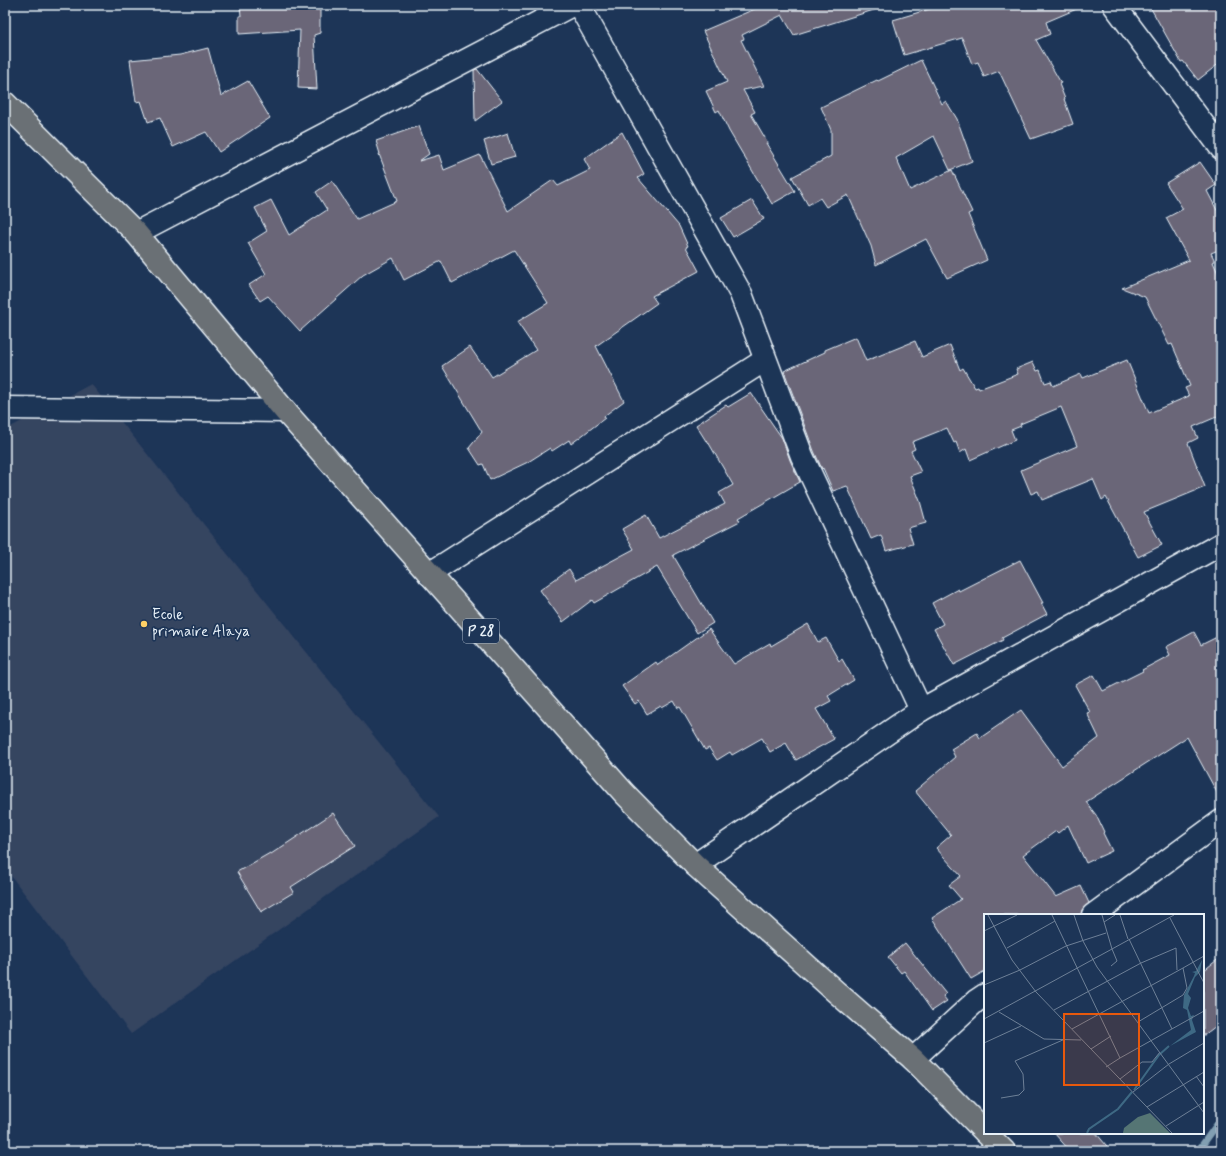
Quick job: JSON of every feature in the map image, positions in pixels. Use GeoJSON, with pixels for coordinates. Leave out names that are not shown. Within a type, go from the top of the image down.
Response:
{"type":"FeatureCollection","features":[{"type":"Feature","properties":{"kind":"main road","name":"P 28"},"geometry":{"type":"LineString","coordinates":[[5,103],[136,234],[285,411],[624,793],[695,865],[913,1059],[984,1130]]}},
{"type":"Feature","properties":{"kind":"main road","name":"P 28"},"geometry":{"type":"LineString","coordinates":[[988,1134],[1004,1151]]}},
{"type":"Feature","properties":{"kind":"street"},"geometry":{"type":"LineString","coordinates":[[136,234],[572,5]]}},
{"type":"Feature","properties":{"kind":"street"},"geometry":{"type":"LineString","coordinates":[[578,5],[741,294],[802,456],[921,710]]}},
{"type":"Feature","properties":{"kind":"street"},"geometry":{"type":"LineString","coordinates":[[1114,5],[1217,134]]}},
{"type":"Feature","properties":{"kind":"street"},"geometry":{"type":"LineString","coordinates":[[430,574],[765,360]]}},
{"type":"Feature","properties":{"kind":"street"},"geometry":{"type":"LineString","coordinates":[[11,411],[285,411]]}},
{"type":"Feature","properties":{"kind":"street"},"geometry":{"type":"LineString","coordinates":[[695,865],[921,710],[1221,544]]}},
{"type":"Feature","properties":{"kind":"street"},"geometry":{"type":"LineString","coordinates":[[1094,914],[1221,821]]}},
{"type":"Feature","properties":{"kind":"street"},"geometry":{"type":"LineString","coordinates":[[913,1059],[976,1001],[984,996]]}},
{"type":"Feature","properties":{"kind":"shaded area","name":"Ecole primaire Alaya"},"geometry":{"type":"Polygon","coordinates":[[[91,384],[439,817],[131,1034],[5,868],[5,430],[91,384]]]}},
{"type":"Feature","properties":{"kind":"building"},"geometry":{"type":"Polygon","coordinates":[[[240,5],[320,5],[320,33],[314,35],[317,89],[298,88],[300,30],[239,34],[239,16],[241,16],[240,5]]]}},
{"type":"Feature","properties":{"kind":"building"},"geometry":{"type":"Polygon","coordinates":[[[764,5],[877,5],[877,9],[794,35],[782,15],[742,35],[744,39],[741,40],[764,86],[743,90],[755,112],[751,114],[768,143],[766,143],[795,191],[772,204],[729,131],[719,110],[716,112],[706,91],[727,82],[703,31],[764,5]]]}},
{"type":"Feature","properties":{"kind":"building"},"geometry":{"type":"Polygon","coordinates":[[[943,5],[1086,5],[1046,22],[1050,34],[1036,40],[1061,83],[1059,84],[1073,124],[1031,139],[999,71],[984,77],[978,62],[972,64],[962,38],[904,55],[893,20],[943,5]]]}},
{"type":"Feature","properties":{"kind":"building"},"geometry":{"type":"Polygon","coordinates":[[[1149,5],[1221,5],[1221,62],[1198,80],[1183,61],[1181,62],[1149,5]]]}},
{"type":"Feature","properties":{"kind":"building"},"geometry":{"type":"Polygon","coordinates":[[[208,48],[221,96],[248,81],[270,118],[219,152],[206,132],[173,147],[160,118],[148,122],[141,101],[136,102],[130,60],[180,55],[208,48]]]}},
{"type":"Feature","properties":{"kind":"building"},"geometry":{"type":"Polygon","coordinates":[[[921,60],[942,104],[946,101],[957,119],[972,161],[950,170],[934,136],[896,158],[910,190],[952,170],[972,212],[968,214],[987,260],[947,278],[926,239],[876,265],[871,246],[848,195],[826,207],[820,198],[808,205],[792,177],[831,156],[831,130],[821,107],[921,60]]]}},
{"type":"Feature","properties":{"kind":"building"},"geometry":{"type":"Polygon","coordinates":[[[477,69],[502,101],[475,121],[474,70],[477,69]]]}},
{"type":"Feature","properties":{"kind":"building"},"geometry":{"type":"Polygon","coordinates":[[[419,126],[429,154],[419,161],[439,155],[444,170],[480,155],[508,211],[553,180],[558,186],[590,170],[584,159],[622,132],[644,174],[638,178],[679,226],[688,246],[686,247],[699,271],[652,296],[657,303],[596,346],[624,401],[604,416],[605,418],[571,444],[569,440],[552,451],[550,448],[528,462],[490,480],[483,464],[480,465],[469,448],[482,432],[442,366],[470,347],[492,377],[536,350],[517,322],[548,303],[514,250],[452,283],[441,261],[404,280],[393,258],[363,275],[300,331],[268,296],[260,301],[249,285],[266,274],[248,243],[267,231],[255,208],[271,200],[289,235],[327,210],[316,192],[332,181],[357,219],[397,201],[379,154],[376,141],[419,126]]]}},
{"type":"Feature","properties":{"kind":"building"},"geometry":{"type":"Polygon","coordinates":[[[508,133],[515,157],[491,164],[484,141],[508,133]]]}},
{"type":"Feature","properties":{"kind":"building"},"geometry":{"type":"Polygon","coordinates":[[[1200,162],[1216,185],[1207,191],[1221,218],[1221,249],[1211,253],[1215,261],[1213,262],[1221,280],[1221,415],[1193,427],[1198,438],[1188,443],[1205,487],[1144,512],[1162,545],[1138,557],[1106,497],[1102,500],[1093,479],[1042,500],[1038,491],[1031,494],[1021,470],[1077,446],[1061,407],[1020,424],[1021,426],[1011,430],[1015,440],[970,460],[966,449],[960,453],[956,442],[954,443],[947,428],[912,442],[915,449],[911,451],[921,472],[910,476],[920,501],[926,523],[908,528],[913,544],[886,551],[881,535],[871,539],[847,486],[833,491],[814,451],[784,371],[825,352],[825,350],[856,337],[866,361],[915,341],[922,357],[950,345],[960,370],[963,368],[975,388],[978,387],[979,389],[1018,374],[1016,369],[1033,362],[1037,371],[1040,370],[1045,383],[1051,381],[1053,386],[1081,374],[1083,378],[1127,360],[1149,413],[1189,396],[1185,388],[1190,386],[1172,344],[1169,345],[1145,297],[1122,288],[1189,260],[1166,218],[1183,209],[1166,183],[1200,162]]]}},
{"type":"Feature","properties":{"kind":"building"},"geometry":{"type":"Polygon","coordinates":[[[752,200],[764,219],[733,237],[721,218],[752,200]]]}},
{"type":"Feature","properties":{"kind":"building"},"geometry":{"type":"Polygon","coordinates":[[[751,393],[782,438],[800,482],[738,518],[740,521],[673,555],[713,623],[697,633],[657,567],[594,603],[592,600],[563,622],[540,590],[569,569],[576,580],[634,549],[622,529],[646,515],[659,538],[725,504],[719,493],[733,485],[707,440],[706,441],[696,425],[726,405],[728,407],[751,393]]]}},
{"type":"Feature","properties":{"kind":"building"},"geometry":{"type":"Polygon","coordinates":[[[1020,560],[1043,603],[1041,603],[1047,614],[1002,638],[1003,640],[954,665],[934,629],[943,624],[932,603],[1020,560]]]}},
{"type":"Feature","properties":{"kind":"building"},"geometry":{"type":"Polygon","coordinates":[[[808,624],[818,642],[826,638],[839,661],[842,659],[854,680],[828,696],[831,701],[816,709],[834,739],[796,760],[786,743],[770,752],[762,738],[732,755],[730,752],[717,760],[709,748],[705,750],[680,707],[678,708],[674,701],[647,714],[639,701],[635,704],[622,686],[656,662],[658,665],[709,629],[734,664],[770,643],[771,646],[808,624]]]}},
{"type":"Feature","properties":{"kind":"building"},"geometry":{"type":"Polygon","coordinates":[[[1194,632],[1201,645],[1221,635],[1221,800],[1187,737],[1086,802],[1096,815],[1112,851],[1086,863],[1068,825],[1058,833],[1056,831],[1023,855],[1056,897],[1081,886],[1089,903],[1082,910],[1081,914],[984,914],[984,972],[971,979],[932,918],[961,899],[949,885],[961,876],[936,848],[951,835],[915,791],[955,757],[951,749],[977,733],[980,738],[1021,710],[1062,766],[1099,738],[1087,713],[1090,712],[1075,685],[1094,675],[1103,691],[1143,671],[1142,670],[1170,655],[1166,647],[1194,632]]]}},
{"type":"Feature","properties":{"kind":"building"},"geometry":{"type":"Polygon","coordinates":[[[333,813],[355,846],[291,887],[294,892],[261,912],[237,872],[270,853],[271,854],[333,813]]]}},
{"type":"Feature","properties":{"kind":"building"},"geometry":{"type":"Polygon","coordinates":[[[905,943],[946,994],[943,996],[947,1001],[932,1011],[904,971],[901,973],[888,957],[905,943]]]}},
{"type":"Feature","properties":{"kind":"building"},"geometry":{"type":"Polygon","coordinates":[[[1221,957],[1221,1022],[1204,1035],[1204,970],[1221,957]]]}},
{"type":"Feature","properties":{"kind":"building"},"geometry":{"type":"Polygon","coordinates":[[[1055,1134],[1097,1134],[1111,1151],[1070,1151],[1055,1134]]]}},
{"type":"Feature","properties":{"kind":"waterway"},"geometry":{"type":"LineString","coordinates":[[1198,1151],[1221,1119]]}},
{"type":"Feature","properties":{"kind":"place","name":"Ecole primaire Alaya"},"geometry":{"type":"Point","coordinates":[144,624]}}]}
